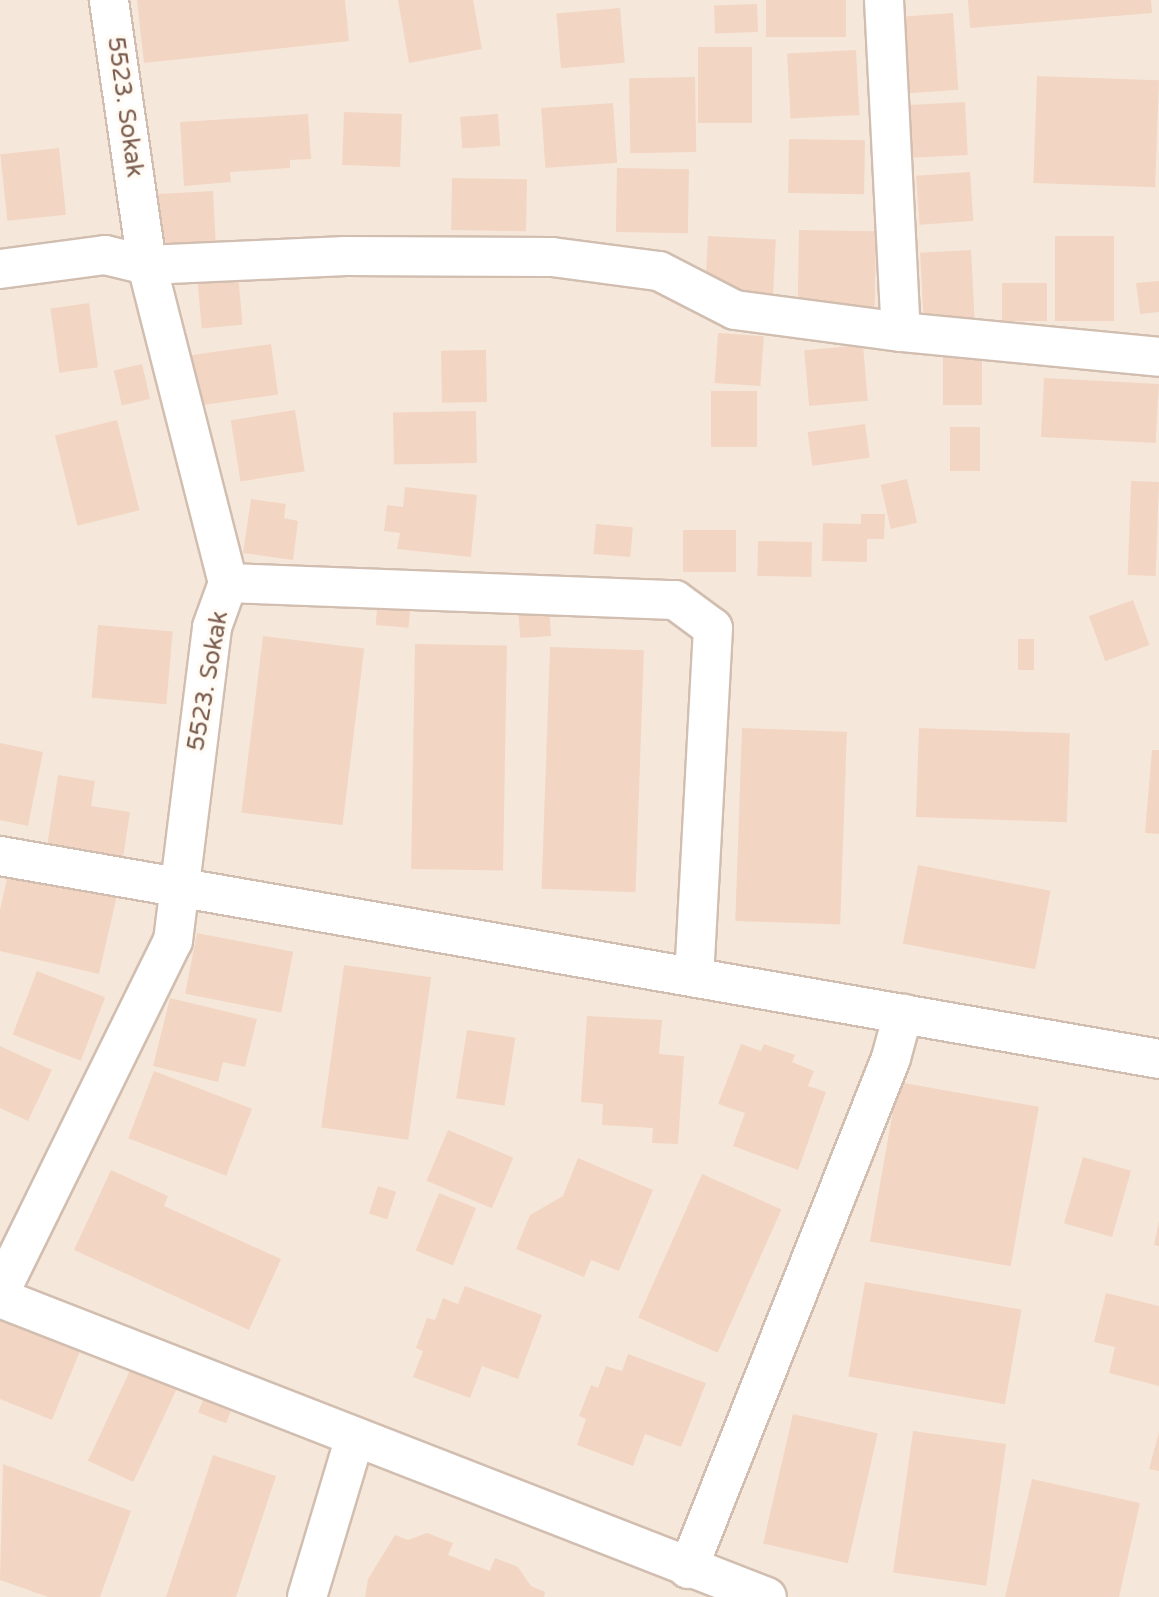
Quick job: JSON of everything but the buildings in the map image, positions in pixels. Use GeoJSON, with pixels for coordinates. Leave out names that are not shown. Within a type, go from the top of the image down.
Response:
{"type":"FeatureCollection","features":[{"type":"Feature","properties":{"kind":"street","name":"5523. Sokak"},"geometry":{"type":"LineString","coordinates":[[0,1292],[173,941],[177,885],[212,627],[228,583],[147,265],[109,0]]}},
{"type":"Feature","properties":{"kind":"street"},"geometry":{"type":"LineString","coordinates":[[884,0],[901,332]]}},
{"type":"Feature","properties":{"kind":"street"},"geometry":{"type":"LineString","coordinates":[[0,269],[105,255],[147,265],[346,256],[552,257],[659,271],[735,310],[901,332],[1159,357]]}},
{"type":"Feature","properties":{"kind":"street"},"geometry":{"type":"LineString","coordinates":[[228,583],[675,600],[713,628],[694,977]]}},
{"type":"Feature","properties":{"kind":"street"},"geometry":{"type":"LineString","coordinates":[[0,856],[1159,1059]]}},
{"type":"Feature","properties":{"kind":"street"},"geometry":{"type":"LineString","coordinates":[[688,1569],[891,1058],[903,1014]]}},
{"type":"Feature","properties":{"kind":"street"},"geometry":{"type":"LineString","coordinates":[[0,1298],[688,1569],[767,1597]]}},
{"type":"Feature","properties":{"kind":"street"},"geometry":{"type":"LineString","coordinates":[[307,1597],[355,1437]]}},
{"type":"Feature","properties":{"kind":"shaded area"},"geometry":{"type":"Polygon","coordinates":[[[0,0],[1159,0],[1159,1597],[0,1597],[0,0]]]}}]}
